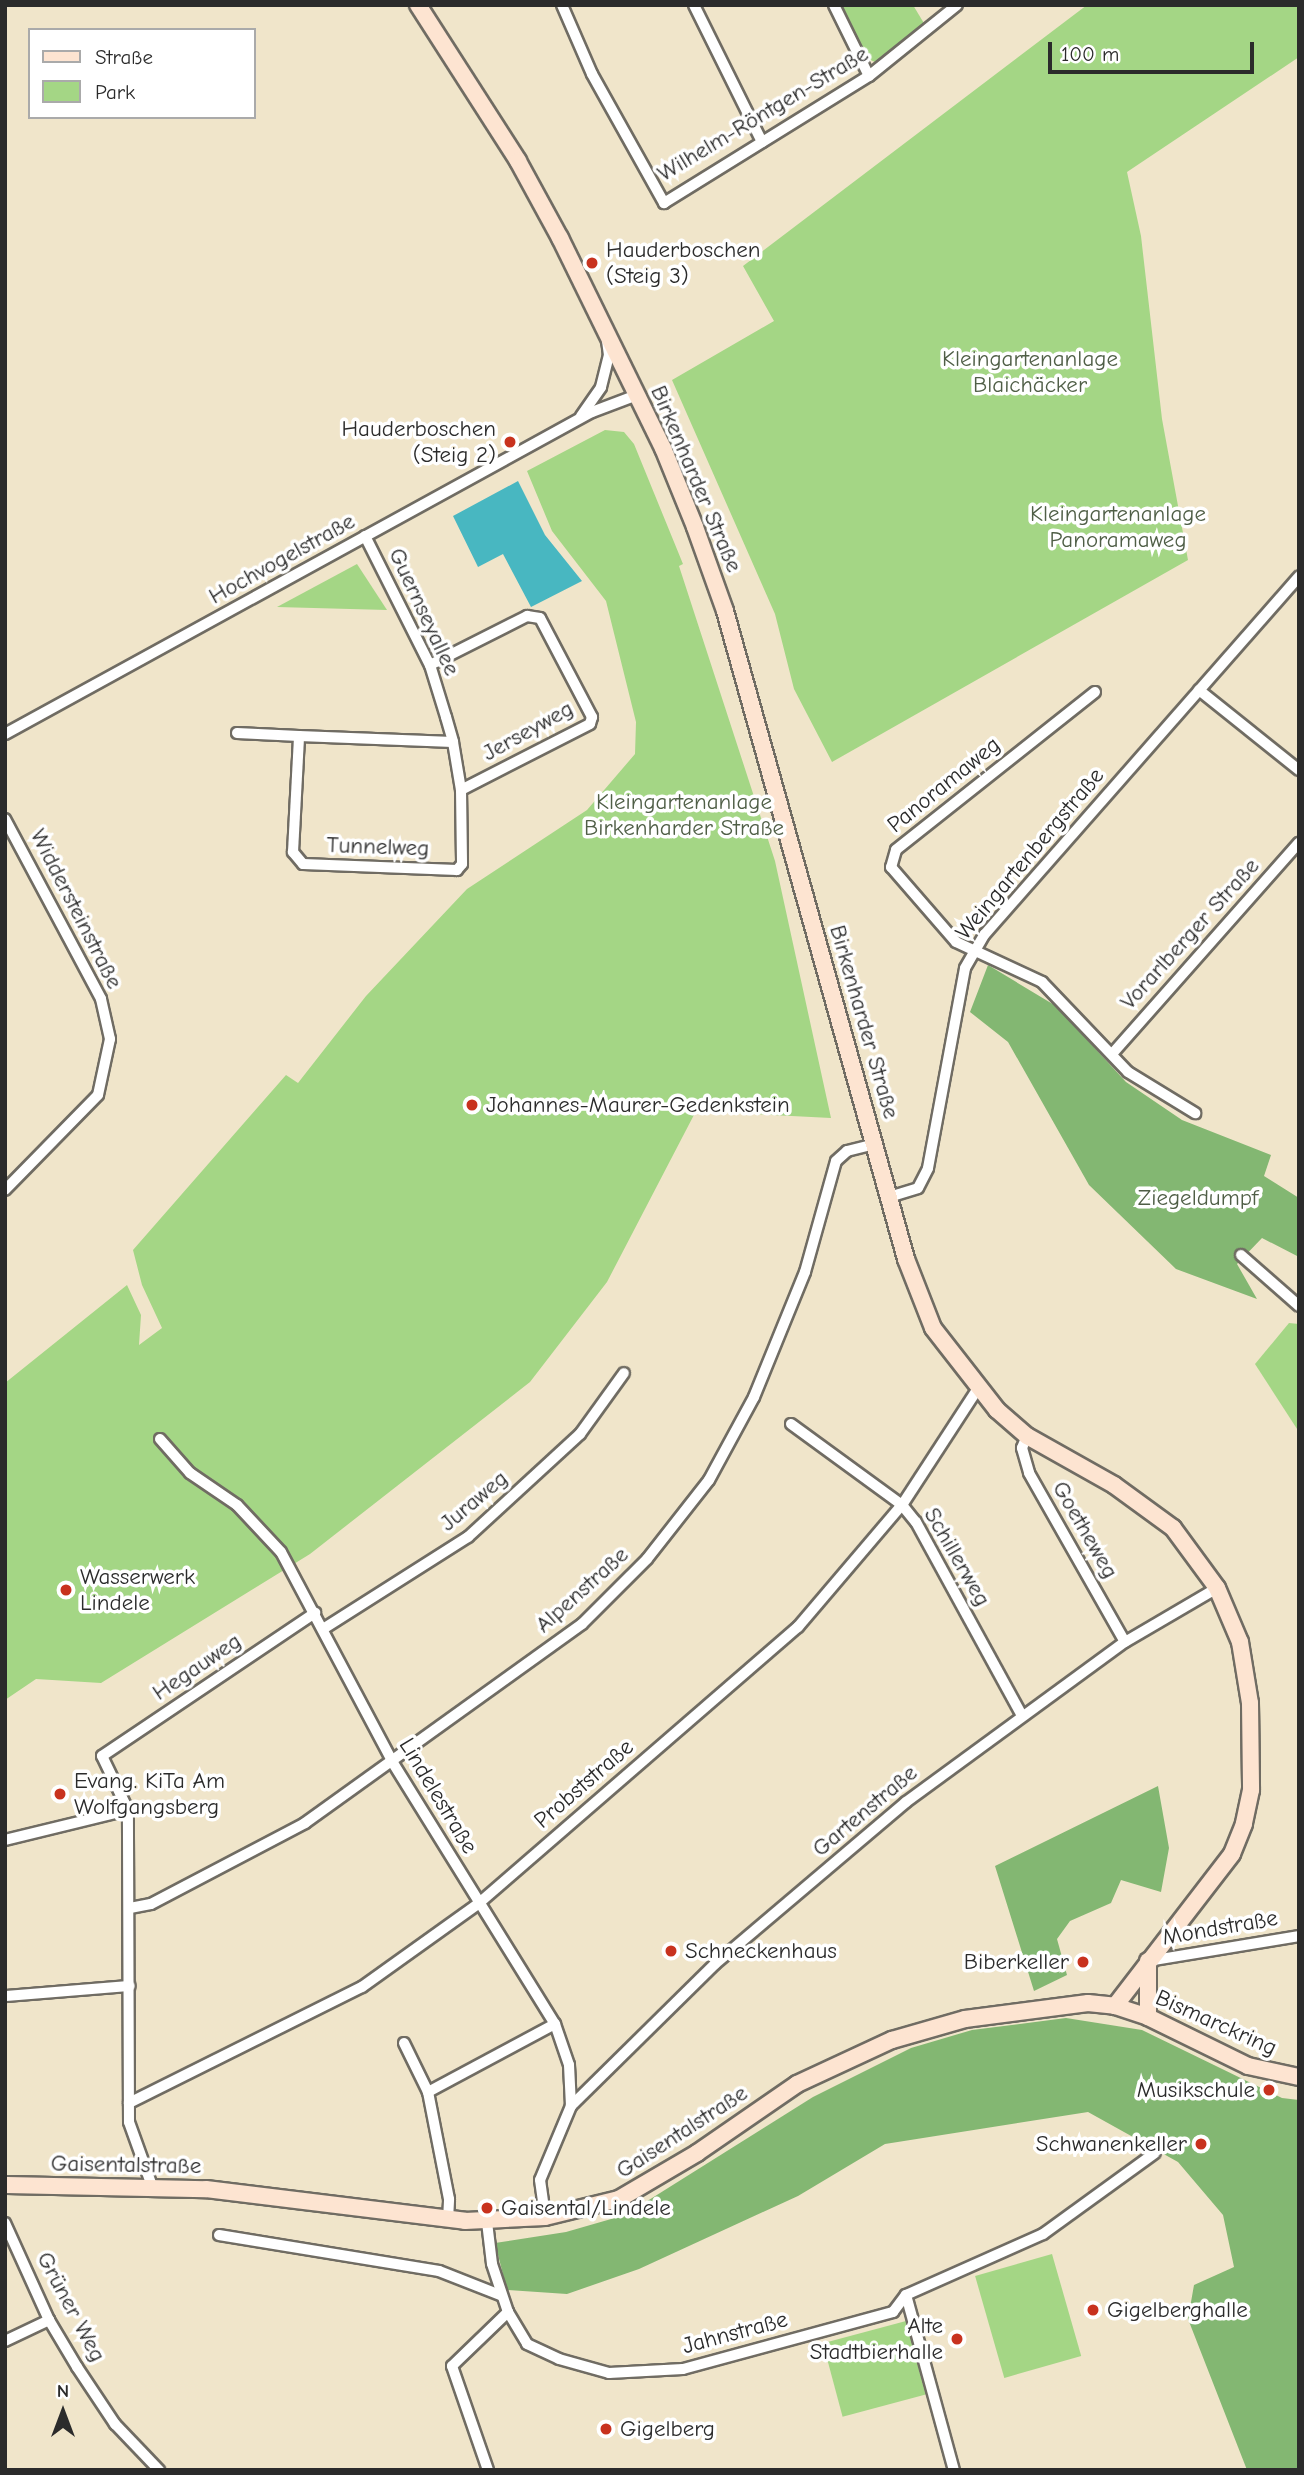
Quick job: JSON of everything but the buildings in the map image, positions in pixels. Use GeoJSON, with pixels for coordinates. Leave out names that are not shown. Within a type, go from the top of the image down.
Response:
{"type":"FeatureCollection","features":[{"type":"Feature","properties":{"kind":"main road","name":"Birkenharder Straße"},"geometry":{"type":"LineString","coordinates":[[418,5],[518,161],[663,448],[725,611],[906,1259],[933,1328],[977,1390],[1027,1436],[1114,1485],[1173,1528],[1217,1588],[1240,1643],[1250,1703],[1251,1790],[1231,1854],[1115,2006]]}},
{"type":"Feature","properties":{"kind":"main road"},"geometry":{"type":"LineString","coordinates":[[1148,1961],[1148,2017]]}},
{"type":"Feature","properties":{"kind":"main road","name":"Gaisentalstraße"},"geometry":{"type":"LineString","coordinates":[[6,2187],[152,2186],[305,2200],[448,2220],[487,2222],[545,2217],[619,2199],[697,2153],[797,2084],[892,2040],[965,2019],[1076,2004],[1115,2006]]}},
{"type":"Feature","properties":{"kind":"main road","name":"Bismarckring"},"geometry":{"type":"LineString","coordinates":[[1115,2006],[1148,2017],[1248,2066],[1299,2077]]}},
{"type":"Feature","properties":{"kind":"street","name":"Wilhelm-Röntgen-Straße"},"geometry":{"type":"LineString","coordinates":[[562,5],[592,74],[664,203],[869,76],[957,5]]}},
{"type":"Feature","properties":{"kind":"street"},"geometry":{"type":"LineString","coordinates":[[694,5],[762,142]]}},
{"type":"Feature","properties":{"kind":"street"},"geometry":{"type":"LineString","coordinates":[[834,5],[869,76]]}},
{"type":"Feature","properties":{"kind":"street","name":"Hochvogelstraße"},"geometry":{"type":"LineString","coordinates":[[579,419],[601,387],[609,355],[606,332]]}},
{"type":"Feature","properties":{"kind":"street","name":"Hochvogelstraße"},"geometry":{"type":"LineString","coordinates":[[5,734],[579,419],[637,395]]}},
{"type":"Feature","properties":{"kind":"street","name":"Guernseyallee"},"geometry":{"type":"LineString","coordinates":[[365,536],[430,666],[453,742],[461,790],[461,864],[457,870]]}},
{"type":"Feature","properties":{"kind":"street","name":"Weingartenbergstraße"},"geometry":{"type":"LineString","coordinates":[[889,1197],[918,1188],[928,1167],[953,1018],[965,968],[975,951],[1299,576]]}},
{"type":"Feature","properties":{"kind":"street","name":"Jerseyweg"},"geometry":{"type":"LineString","coordinates":[[430,666],[527,616],[540,618],[592,717],[590,724],[461,790]]}},
{"type":"Feature","properties":{"kind":"street"},"geometry":{"type":"LineString","coordinates":[[1199,690],[1299,770]]}},
{"type":"Feature","properties":{"kind":"street","name":"Panoramaweg"},"geometry":{"type":"LineString","coordinates":[[975,951],[956,942],[893,874],[892,855],[1095,692]]}},
{"type":"Feature","properties":{"kind":"street"},"geometry":{"type":"LineString","coordinates":[[237,733],[453,742]]}},
{"type":"Feature","properties":{"kind":"street","name":"Tunnelweg"},"geometry":{"type":"LineString","coordinates":[[299,736],[293,852],[303,864],[457,870]]}},
{"type":"Feature","properties":{"kind":"street","name":"Widdersteinstraße"},"geometry":{"type":"LineString","coordinates":[[5,819],[101,999],[110,1039],[98,1095],[5,1190]]}},
{"type":"Feature","properties":{"kind":"street","name":"Vorarlberger Straße"},"geometry":{"type":"LineString","coordinates":[[1112,1054],[1299,843]]}},
{"type":"Feature","properties":{"kind":"street"},"geometry":{"type":"LineString","coordinates":[[975,951],[1042,982],[1112,1054],[1153,1091],[1195,1113]]}},
{"type":"Feature","properties":{"kind":"street","name":"Alpenstraße"},"geometry":{"type":"LineString","coordinates":[[130,1908],[151,1904],[305,1823],[393,1763],[582,1624],[674,1528],[728,1448],[769,1365],[805,1272],[836,1161],[847,1152],[876,1144]]}},
{"type":"Feature","properties":{"kind":"street"},"geometry":{"type":"LineString","coordinates":[[1241,1255],[1299,1306]]}},
{"type":"Feature","properties":{"kind":"street","name":"Juraweg"},"geometry":{"type":"LineString","coordinates":[[323,1629],[468,1537],[580,1434],[624,1373]]}},
{"type":"Feature","properties":{"kind":"street","name":"Probststraße"},"geometry":{"type":"LineString","coordinates":[[129,2103],[362,1987],[478,1904],[798,1627],[902,1505],[977,1390]]}},
{"type":"Feature","properties":{"kind":"street","name":"Schillerweg"},"geometry":{"type":"LineString","coordinates":[[791,1424],[902,1505],[916,1522],[1021,1714]]}},
{"type":"Feature","properties":{"kind":"street","name":"Goetheweg"},"geometry":{"type":"LineString","coordinates":[[1027,1436],[1022,1448],[1029,1473],[1125,1642]]}},
{"type":"Feature","properties":{"kind":"street","name":"Lindelestraße"},"geometry":{"type":"LineString","coordinates":[[160,1439],[190,1473],[237,1505],[281,1552],[393,1763],[478,1904],[555,2024],[569,2065],[571,2106],[540,2180],[545,2217]]}},
{"type":"Feature","properties":{"kind":"street","name":"Gartenstraße"},"geometry":{"type":"LineString","coordinates":[[571,2106],[715,1964],[906,1802],[1021,1714],[1125,1642],[1217,1588]]}},
{"type":"Feature","properties":{"kind":"street","name":"Hegauweg"},"geometry":{"type":"LineString","coordinates":[[128,1810],[103,1756],[314,1613]]}},
{"type":"Feature","properties":{"kind":"street"},"geometry":{"type":"LineString","coordinates":[[5,1840],[128,1810],[129,2122],[152,2186]]}},
{"type":"Feature","properties":{"kind":"street","name":"Mondstraße"},"geometry":{"type":"LineString","coordinates":[[1148,1961],[1299,1936]]}},
{"type":"Feature","properties":{"kind":"street"},"geometry":{"type":"LineString","coordinates":[[5,1996],[130,1986]]}},
{"type":"Feature","properties":{"kind":"street"},"geometry":{"type":"LineString","coordinates":[[428,2092],[555,2024]]}},
{"type":"Feature","properties":{"kind":"street"},"geometry":{"type":"LineString","coordinates":[[404,2043],[428,2092],[449,2199],[448,2220]]}},
{"type":"Feature","properties":{"kind":"street","name":"Jahnstraße"},"geometry":{"type":"LineString","coordinates":[[487,2222],[500,2295],[527,2344],[559,2359],[609,2373],[683,2370],[893,2312],[906,2295],[1043,2234],[1155,2153]]}},
{"type":"Feature","properties":{"kind":"street","name":"Grüner Weg"},"geometry":{"type":"LineString","coordinates":[[5,2223],[49,2320],[115,2424],[159,2470]]}},
{"type":"Feature","properties":{"kind":"street"},"geometry":{"type":"LineString","coordinates":[[219,2235],[439,2271],[500,2295]]}},
{"type":"Feature","properties":{"kind":"street"},"geometry":{"type":"LineString","coordinates":[[906,2295],[954,2470]]}},
{"type":"Feature","properties":{"kind":"street"},"geometry":{"type":"LineString","coordinates":[[488,2470],[452,2366],[508,2312]]}},
{"type":"Feature","properties":{"kind":"street"},"geometry":{"type":"LineString","coordinates":[[5,2341],[49,2320]]}},
{"type":"Feature","properties":{"kind":"green space"},"geometry":{"type":"Polygon","coordinates":[[[839,5],[913,5],[925,25],[881,62],[875,62],[866,58],[839,5]]]}},
{"type":"Feature","properties":{"kind":"green space"},"geometry":{"type":"Polygon","coordinates":[[[1087,5],[1299,5],[1299,57],[1127,172],[1141,236],[1162,419],[1188,560],[832,762],[794,689],[775,614],[672,380],[774,321],[743,266],[1087,5]]]}},
{"type":"Feature","properties":{"kind":"green space","name":"Kleingartenanlage Birkenharder Straße"},"geometry":{"type":"Polygon","coordinates":[[[605,430],[624,432],[634,444],[683,564],[679,566],[775,861],[831,1118],[696,1111],[607,1282],[530,1382],[310,1554],[101,1683],[36,1679],[5,1700],[5,1383],[127,1285],[141,1315],[139,1345],[162,1328],[142,1285],[133,1250],[286,1075],[298,1083],[366,996],[467,889],[587,810],[635,754],[636,722],[606,601],[552,531],[527,471],[605,430]]]}},
{"type":"Feature","properties":{"kind":"green space"},"geometry":{"type":"Polygon","coordinates":[[[357,564],[387,610],[277,607],[357,564]]]}},
{"type":"Feature","properties":{"kind":"green space","name":"Ziegeldumpf"},"geometry":{"type":"Polygon","coordinates":[[[988,965],[1056,1006],[1126,1082],[1182,1120],[1271,1155],[1264,1176],[1299,1198],[1299,1257],[1262,1238],[1237,1264],[1257,1299],[1176,1269],[1089,1185],[1008,1042],[970,1012],[988,965]]]}},
{"type":"Feature","properties":{"kind":"green space"},"geometry":{"type":"Polygon","coordinates":[[[1289,1323],[1299,1324],[1299,1432],[1255,1364],[1289,1323]]]}},
{"type":"Feature","properties":{"kind":"green space"},"geometry":{"type":"Polygon","coordinates":[[[1158,1786],[1169,1848],[1161,1892],[1121,1880],[1111,1903],[1070,1921],[1057,1939],[1067,1975],[1034,1991],[995,1866],[1158,1786]]]}},
{"type":"Feature","properties":{"kind":"green space"},"geometry":{"type":"Polygon","coordinates":[[[1066,2018],[1142,2030],[1282,2098],[1299,2100],[1299,2470],[1247,2470],[1188,2319],[1194,2285],[1234,2267],[1223,2215],[1178,2162],[1088,2112],[885,2144],[798,2196],[639,2269],[567,2294],[507,2290],[495,2243],[566,2232],[625,2215],[813,2097],[911,2048],[972,2030],[1066,2018]]]}},
{"type":"Feature","properties":{"kind":"green space"},"geometry":{"type":"Polygon","coordinates":[[[1052,2254],[1081,2356],[1004,2378],[975,2276],[1052,2254]]]}},
{"type":"Feature","properties":{"kind":"green space"},"geometry":{"type":"Polygon","coordinates":[[[906,2321],[926,2394],[843,2417],[823,2343],[906,2321]]]}},
{"type":"Feature","properties":{"kind":"water"},"geometry":{"type":"Polygon","coordinates":[[[518,481],[545,535],[582,581],[531,607],[503,554],[478,567],[453,516],[518,481]]]}},
{"type":"Feature","properties":{"kind":"place","name":"Hauderboschen (Steig 3)"},"geometry":{"type":"Point","coordinates":[592,263]}},
{"type":"Feature","properties":{"kind":"place","name":"Hauderboschen (Steig 2)"},"geometry":{"type":"Point","coordinates":[510,442]}},
{"type":"Feature","properties":{"kind":"place","name":"Johannes-Maurer-Gedenkstein"},"geometry":{"type":"Point","coordinates":[472,1105]}},
{"type":"Feature","properties":{"kind":"place","name":"Wasserwerk Lindele"},"geometry":{"type":"Point","coordinates":[66,1590]}},
{"type":"Feature","properties":{"kind":"place","name":"Evang. KiTa Am Wolfgangsberg"},"geometry":{"type":"Point","coordinates":[60,1794]}},
{"type":"Feature","properties":{"kind":"place","name":"Schneckenhaus"},"geometry":{"type":"Point","coordinates":[671,1951]}},
{"type":"Feature","properties":{"kind":"place","name":"Biberkeller"},"geometry":{"type":"Point","coordinates":[1083,1962]}},
{"type":"Feature","properties":{"kind":"place","name":"Musikschule"},"geometry":{"type":"Point","coordinates":[1269,2090]}},
{"type":"Feature","properties":{"kind":"place","name":"Schwanenkeller"},"geometry":{"type":"Point","coordinates":[1201,2144]}},
{"type":"Feature","properties":{"kind":"place","name":"Gaisental/Lindele"},"geometry":{"type":"Point","coordinates":[487,2208]}},
{"type":"Feature","properties":{"kind":"place","name":"Gigelberghalle"},"geometry":{"type":"Point","coordinates":[1093,2310]}},
{"type":"Feature","properties":{"kind":"place","name":"Alte Stadtbierhalle"},"geometry":{"type":"Point","coordinates":[957,2339]}},
{"type":"Feature","properties":{"kind":"place","name":"Gigelberg"},"geometry":{"type":"Point","coordinates":[606,2429]}},
{"type":"Feature","properties":{"kind":"park label","name":"Kleingartenanlage Blaichäcker"},"geometry":{"type":"Point","coordinates":[1030,372]}},
{"type":"Feature","properties":{"kind":"park label","name":"Kleingartenanlage Panoramaweg"},"geometry":{"type":"Point","coordinates":[1118,527]}}]}
